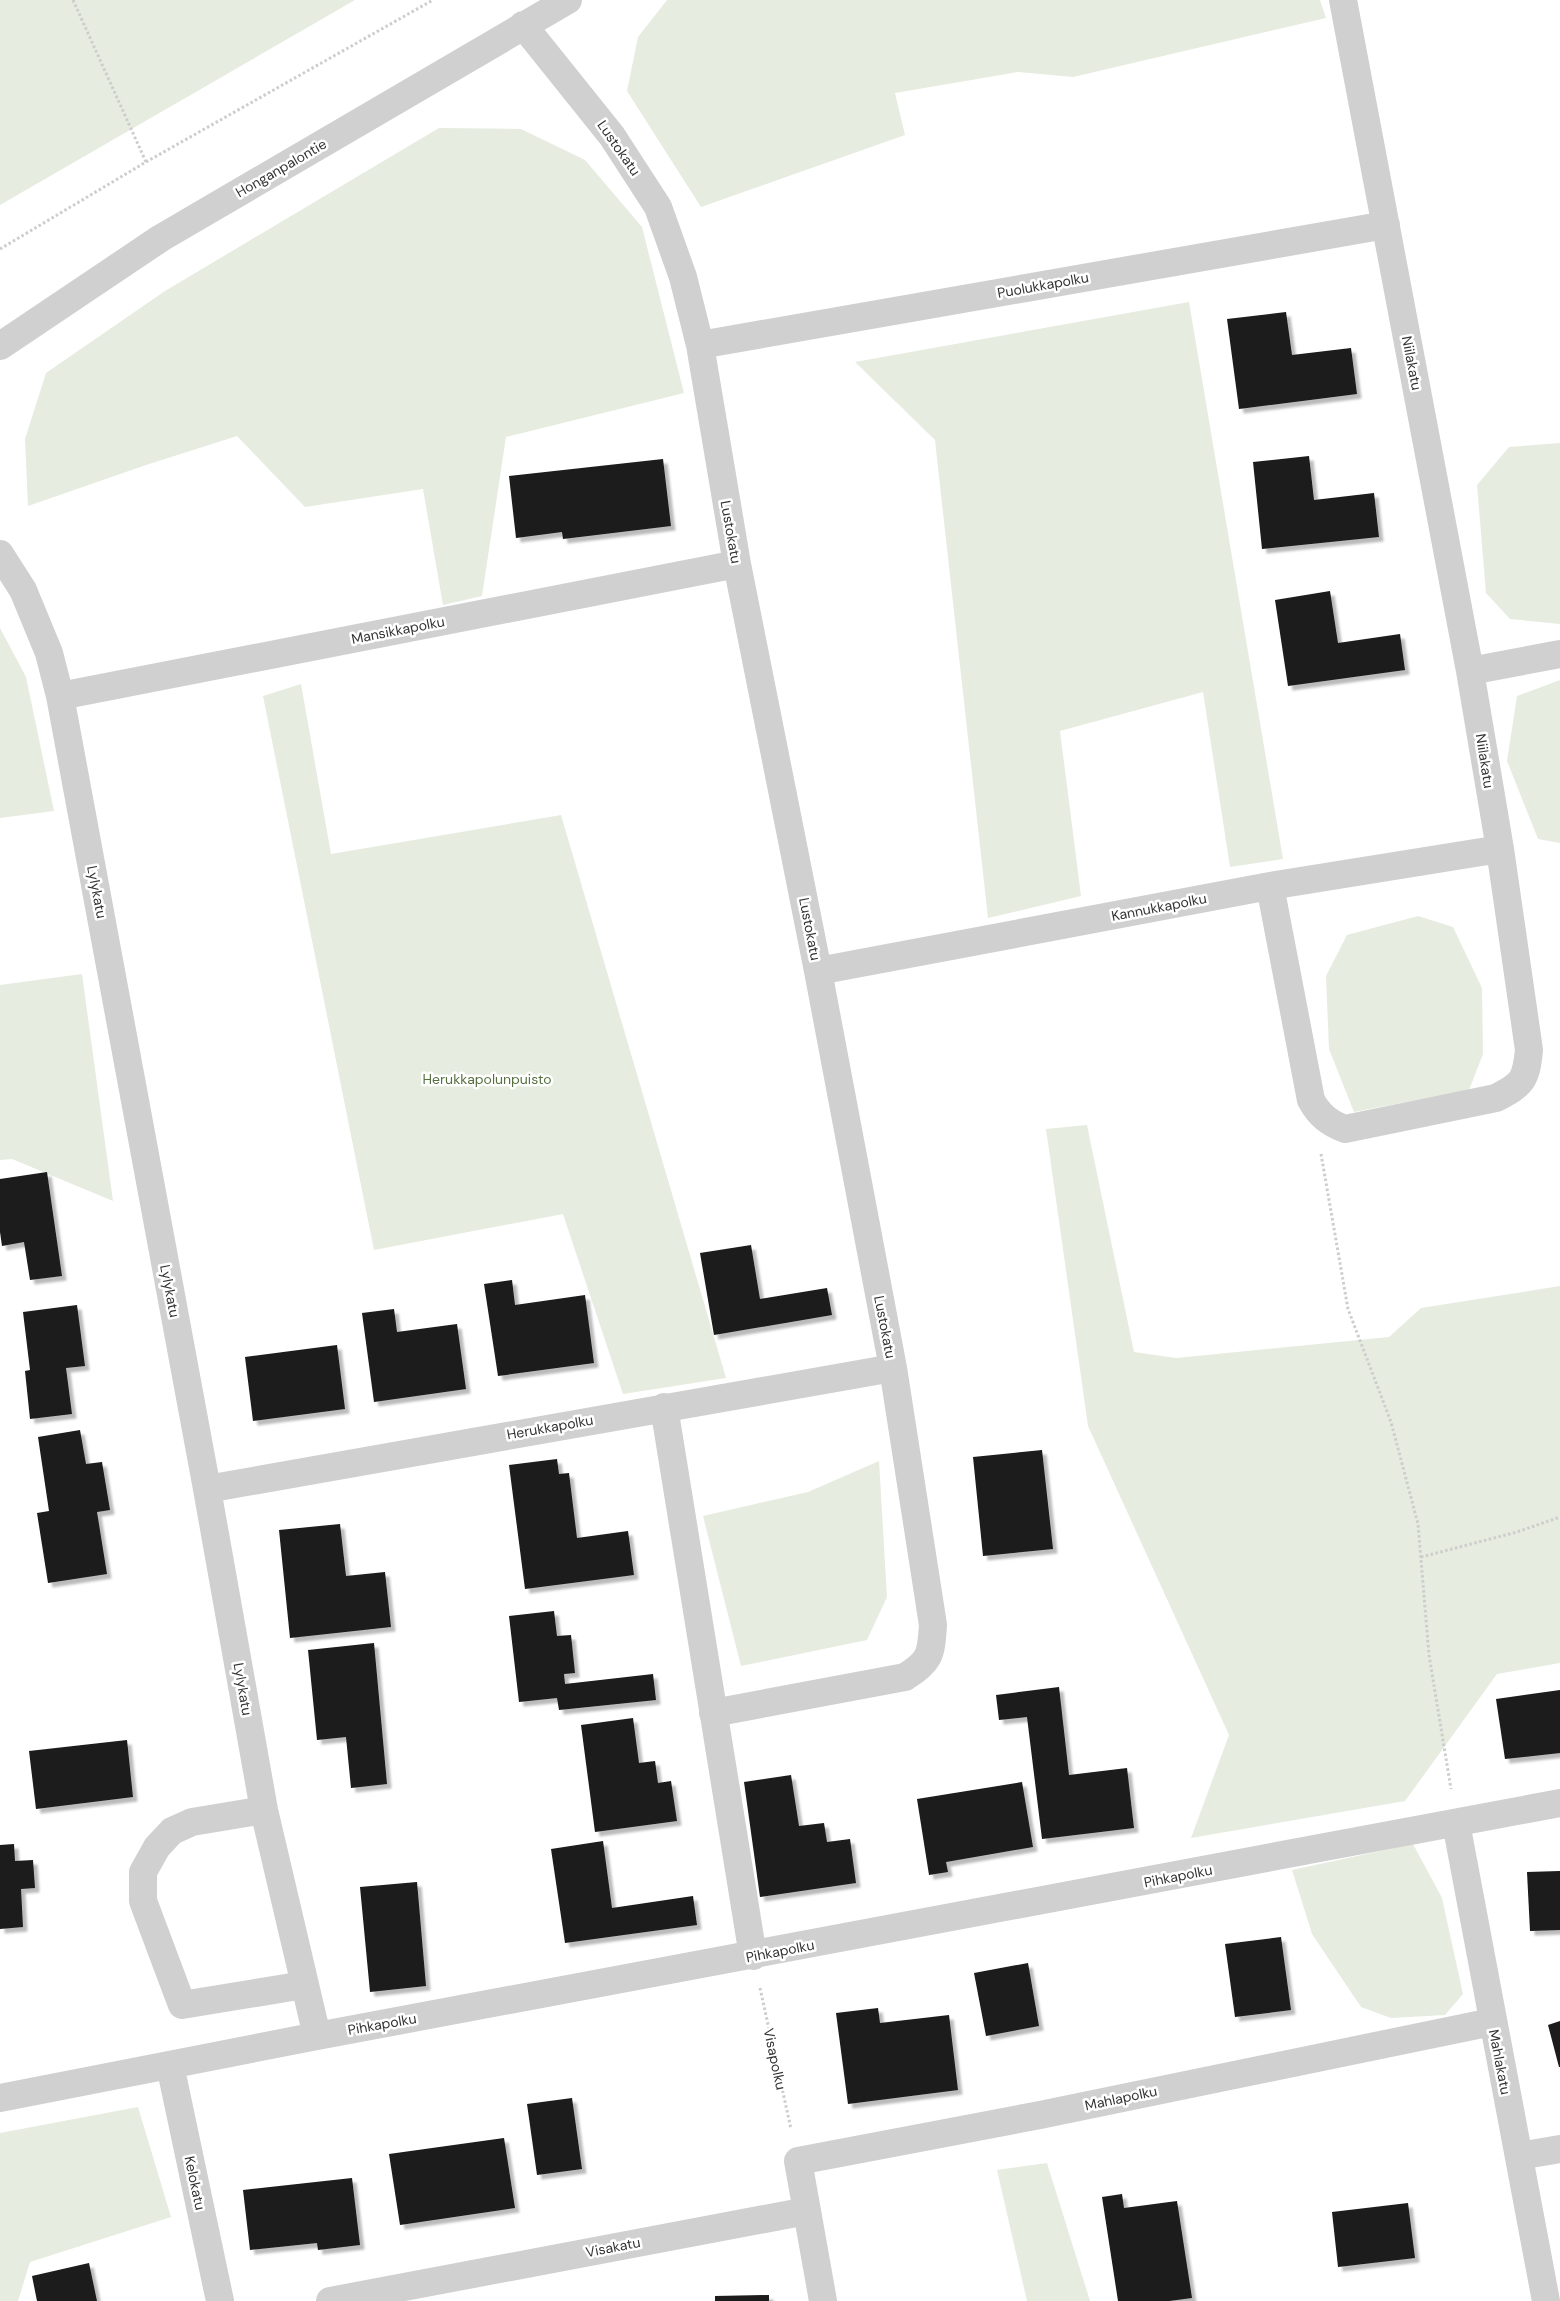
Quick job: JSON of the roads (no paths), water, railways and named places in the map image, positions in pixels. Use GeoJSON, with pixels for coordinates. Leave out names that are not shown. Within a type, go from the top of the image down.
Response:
{"type":"FeatureCollection","features":[{"type":"Feature","properties":{"kind":"street","name":"Honganpalontie"},"geometry":{"type":"LineString","coordinates":[[0,346],[162,238],[568,0]]}},
{"type":"Feature","properties":{"kind":"street","name":"Niilakatu"},"geometry":{"type":"LineString","coordinates":[[1270,886],[1310,1100],[1317,1112],[1325,1119],[1345,1129],[1496,1098],[1516,1088],[1527,1072],[1529,1050],[1500,849],[1470,670],[1343,0]]}},
{"type":"Feature","properties":{"kind":"street","name":"Lustokatu"},"geometry":{"type":"LineString","coordinates":[[523,25],[612,136],[658,207],[683,277],[700,345],[736,564],[818,971],[893,1368],[933,1624],[932,1648],[923,1666],[905,1677],[713,1714]]}},
{"type":"Feature","properties":{"kind":"street","name":"Puolukkapolku"},"geometry":{"type":"LineString","coordinates":[[700,345],[1386,225]]}},
{"type":"Feature","properties":{"kind":"street","name":"Lylykatu"},"geometry":{"type":"LineString","coordinates":[[0,554],[23,590],[49,653],[60,696],[207,1489],[264,1810],[317,2036]]}},
{"type":"Feature","properties":{"kind":"street","name":"Mansikkapolku"},"geometry":{"type":"LineString","coordinates":[[60,696],[736,564]]}},
{"type":"Feature","properties":{"kind":"street"},"geometry":{"type":"LineString","coordinates":[[1470,670],[1560,654]]}},
{"type":"Feature","properties":{"kind":"street","name":"Kannukkapolku"},"geometry":{"type":"LineString","coordinates":[[818,971],[1270,886],[1500,849]]}},
{"type":"Feature","properties":{"kind":"street","name":"Herukkapolku"},"geometry":{"type":"LineString","coordinates":[[207,1489],[893,1368]]}},
{"type":"Feature","properties":{"kind":"street"},"geometry":{"type":"LineString","coordinates":[[664,1407],[753,1956]]}},
{"type":"Feature","properties":{"kind":"street","name":"Pihkapolku"},"geometry":{"type":"LineString","coordinates":[[0,2098],[317,2036],[753,1956],[1560,1803]]}},
{"type":"Feature","properties":{"kind":"street"},"geometry":{"type":"LineString","coordinates":[[264,1810],[192,1822],[172,1831],[156,1847],[144,1872],[143,1901],[182,2006],[304,1985]]}},
{"type":"Feature","properties":{"kind":"street","name":"Mahlakatu"},"geometry":{"type":"LineString","coordinates":[[1456,1824],[1546,2301]]}},
{"type":"Feature","properties":{"kind":"street","name":"Mahlapolku"},"geometry":{"type":"LineString","coordinates":[[806,2211],[798,2161],[1049,2113],[1492,2022]]}},
{"type":"Feature","properties":{"kind":"street","name":"Kelokatu"},"geometry":{"type":"LineString","coordinates":[[170,2065],[220,2301]]}},
{"type":"Feature","properties":{"kind":"street"},"geometry":{"type":"LineString","coordinates":[[1519,2156],[1560,2149]]}},
{"type":"Feature","properties":{"kind":"street"},"geometry":{"type":"LineString","coordinates":[[806,2211],[823,2301]]}},
{"type":"Feature","properties":{"kind":"street","name":"Visakatu"},"geometry":{"type":"LineString","coordinates":[[330,2301],[806,2211]]}},
{"type":"Feature","properties":{"kind":"park label","name":"Herukkapolunpuisto"},"geometry":{"type":"Point","coordinates":[487,1079]}}]}
